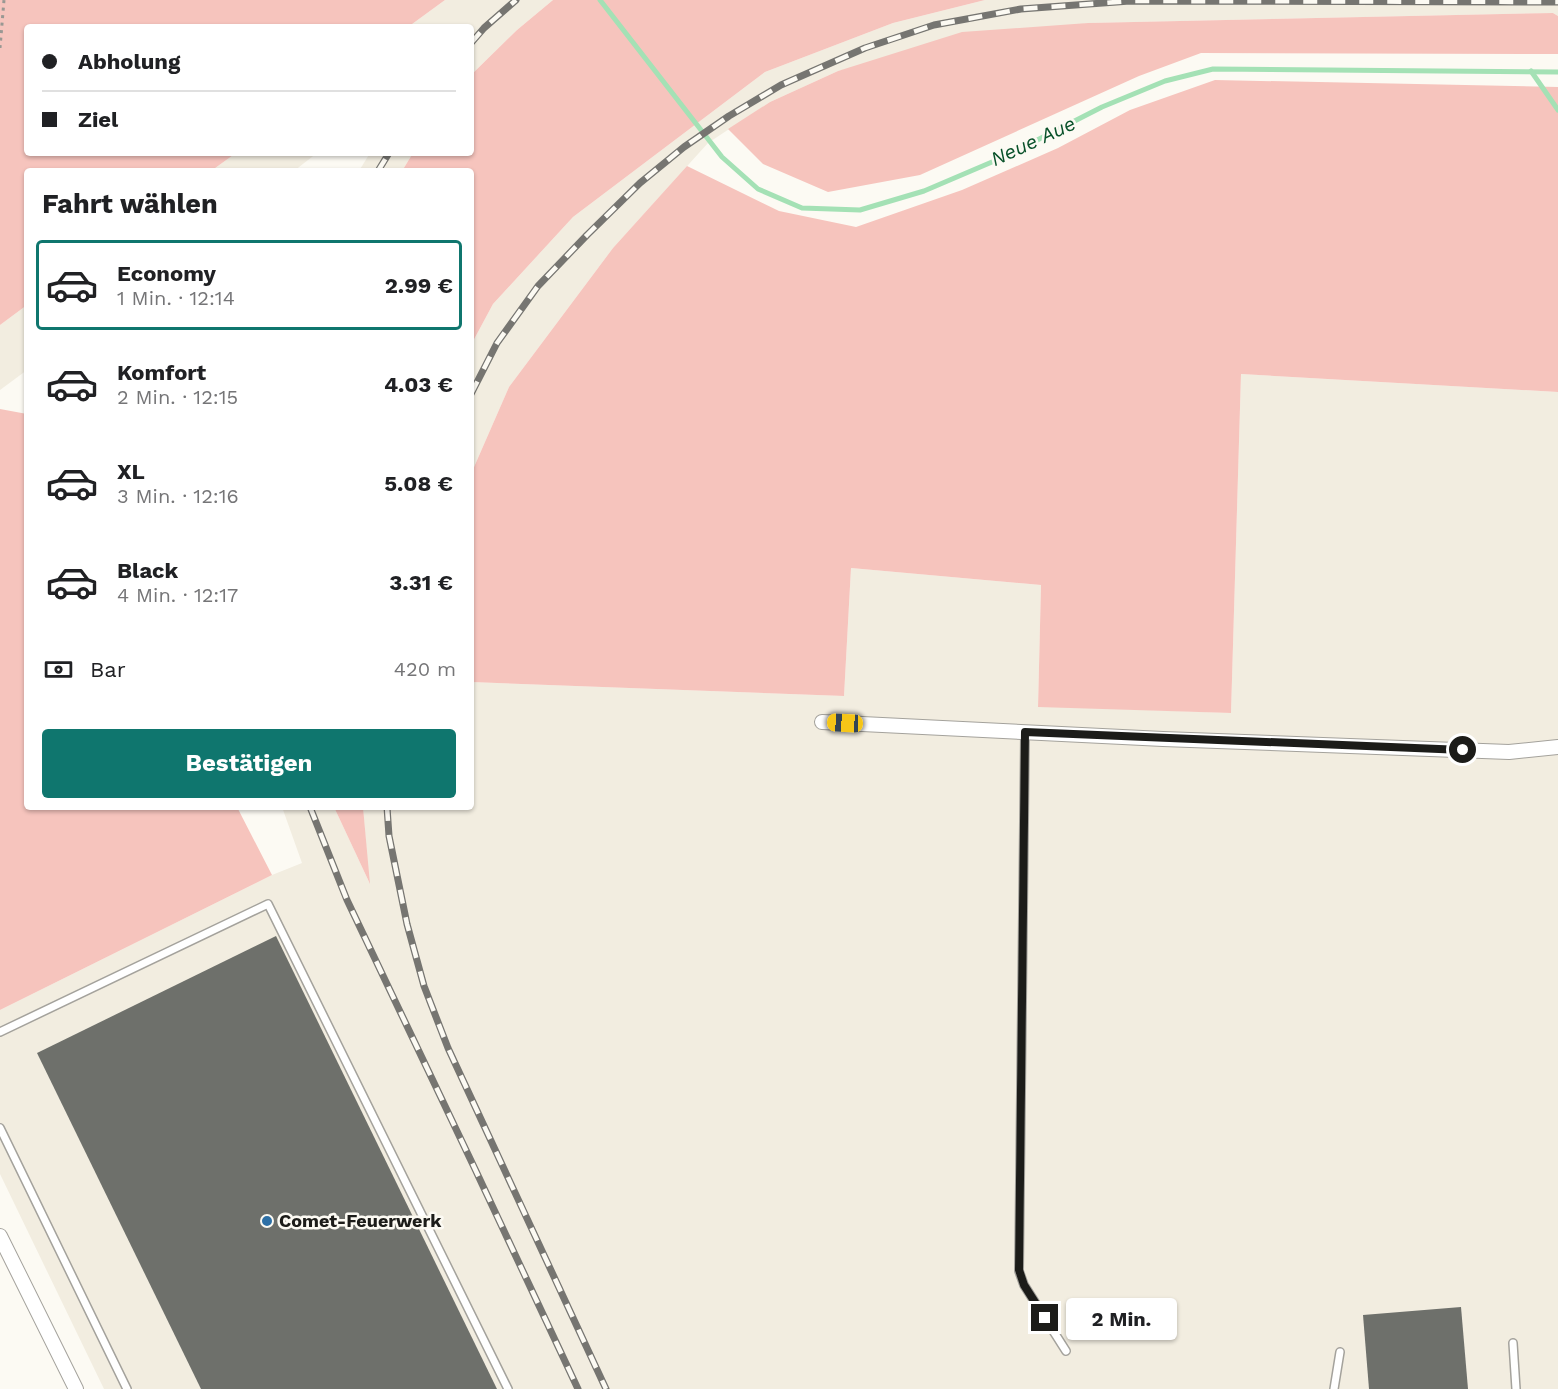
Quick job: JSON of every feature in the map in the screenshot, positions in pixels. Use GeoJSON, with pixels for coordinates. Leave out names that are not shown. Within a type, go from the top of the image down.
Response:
{"type":"FeatureCollection","features":[{"type":"Feature","properties":{"kind":"street"},"geometry":{"type":"LineString","coordinates":[[822,722],[1509,752],[1558,747]]}},
{"type":"Feature","properties":{"kind":"street"},"geometry":{"type":"LineString","coordinates":[[0,1236],[76,1389]]}},
{"type":"Feature","properties":{"kind":"lane"},"geometry":{"type":"LineString","coordinates":[[1025,732],[1019,1270],[1024,1285],[1066,1351]]}},
{"type":"Feature","properties":{"kind":"lane"},"geometry":{"type":"LineString","coordinates":[[0,1032],[268,903],[508,1389]]}},
{"type":"Feature","properties":{"kind":"lane"},"geometry":{"type":"LineString","coordinates":[[0,1128],[127,1389]]}},
{"type":"Feature","properties":{"kind":"lane"},"geometry":{"type":"LineString","coordinates":[[1513,1343],[1516,1389]]}},
{"type":"Feature","properties":{"kind":"lane"},"geometry":{"type":"LineString","coordinates":[[1334,1389],[1340,1352]]}},
{"type":"Feature","properties":{"kind":"path"},"geometry":{"type":"LineString","coordinates":[[0,48],[4,0]]}},
{"type":"Feature","properties":{"kind":"shaded area"},"geometry":{"type":"Polygon","coordinates":[[[0,0],[445,0],[412,24],[24,24],[24,156],[232,156],[215,168],[24,168],[24,307],[0,325],[0,0]]]}},
{"type":"Feature","properties":{"kind":"shaded area"},"geometry":{"type":"Polygon","coordinates":[[[445,0],[553,0],[517,30],[474,72],[474,24],[412,24],[445,0]]]}},
{"type":"Feature","properties":{"kind":"shaded area"},"geometry":{"type":"Polygon","coordinates":[[[553,0],[985,0],[893,23],[765,72],[573,217],[493,304],[474,339],[474,168],[404,168],[411,156],[474,156],[474,72],[517,30],[553,0]]]}},
{"type":"Feature","properties":{"kind":"shaded area"},"geometry":{"type":"Polygon","coordinates":[[[985,0],[1558,0],[1558,16],[1553,13],[1088,23],[838,71],[770,102],[708,143],[613,248],[509,387],[474,467],[474,339],[493,304],[573,217],[765,72],[893,23],[985,0]]]}},
{"type":"Feature","properties":{"kind":"shaded area"},"geometry":{"type":"Polygon","coordinates":[[[1553,13],[1558,16],[1558,54],[1201,53],[1139,76],[920,175],[828,192],[763,164],[728,129],[770,102],[838,71],[962,32],[1088,23],[1553,13]]]}},
{"type":"Feature","properties":{"kind":"shaded area"},"geometry":{"type":"Polygon","coordinates":[[[1215,80],[1558,87],[1558,392],[1241,374],[1231,713],[1038,707],[1041,585],[851,568],[844,696],[474,682],[474,467],[509,387],[613,248],[687,166],[779,211],[856,227],[962,190],[1058,148],[1130,110],[1215,80]]]}},
{"type":"Feature","properties":{"kind":"shaded area"},"geometry":{"type":"Polygon","coordinates":[[[232,156],[313,156],[298,168],[215,168],[232,156]]]}},
{"type":"Feature","properties":{"kind":"shaded area"},"geometry":{"type":"Polygon","coordinates":[[[368,156],[411,156],[404,168],[361,168],[368,156]]]}},
{"type":"Feature","properties":{"kind":"shaded area"},"geometry":{"type":"Polygon","coordinates":[[[24,307],[24,372],[0,390],[0,325],[24,307]]]}},
{"type":"Feature","properties":{"kind":"shaded area"},"geometry":{"type":"Polygon","coordinates":[[[1241,374],[1558,392],[1558,1389],[104,1389],[0,1174],[0,1010],[272,875],[302,863],[283,810],[335,810],[369,882],[363,810],[474,810],[474,682],[844,696],[851,568],[1041,585],[1038,706],[1231,713],[1241,374]]]}},
{"type":"Feature","properties":{"kind":"shaded area"},"geometry":{"type":"Polygon","coordinates":[[[0,409],[24,413],[24,810],[239,810],[272,875],[0,1010],[0,409]]]}},
{"type":"Feature","properties":{"kind":"shaded area"},"geometry":{"type":"Polygon","coordinates":[[[335,810],[363,810],[370,884],[335,810]]]}},
{"type":"Feature","properties":{"kind":"building","name":"Comet-Feuerwerk"},"geometry":{"type":"Polygon","coordinates":[[[276,936],[497,1389],[201,1389],[37,1053],[276,936]]]}},
{"type":"Feature","properties":{"kind":"building"},"geometry":{"type":"Polygon","coordinates":[[[1461,1307],[1468,1389],[1369,1389],[1363,1315],[1461,1307]]]}},
{"type":"Feature","properties":{"kind":"waterway","name":"Neue Aue"},"geometry":{"type":"LineString","coordinates":[[600,0],[722,157],[758,189],[802,208],[860,210],[924,191],[1006,156],[1102,107],[1165,81],[1213,69],[1558,72]]}},
{"type":"Feature","properties":{"kind":"waterway"},"geometry":{"type":"LineString","coordinates":[[1531,71],[1558,110]]}},
{"type":"Feature","properties":{"kind":"railway"},"geometry":{"type":"LineString","coordinates":[[474,40],[516,0]]}},
{"type":"Feature","properties":{"kind":"railway"},"geometry":{"type":"LineString","coordinates":[[474,388],[497,343],[538,286],[640,183],[684,147],[729,116],[781,85],[865,48],[934,25],[1021,9],[1130,1],[1558,2]]}},
{"type":"Feature","properties":{"kind":"railway"},"geometry":{"type":"LineString","coordinates":[[380,168],[387,156]]}},
{"type":"Feature","properties":{"kind":"railway"},"geometry":{"type":"LineString","coordinates":[[311,810],[347,900],[578,1389]]}},
{"type":"Feature","properties":{"kind":"railway"},"geometry":{"type":"LineString","coordinates":[[387,810],[389,836],[407,924],[424,986],[448,1048],[606,1389]]}},
{"type":"Feature","properties":{"kind":"place","name":"Comet-Feuerwerk"},"geometry":{"type":"Point","coordinates":[267,1221]}},
{"type":"Feature","properties":{"kind":"route"},"geometry":{"type":"LineString","coordinates":[[1045,1318],[1024,1285],[1019,1270],[1025,732],[1463,750]]}}]}
